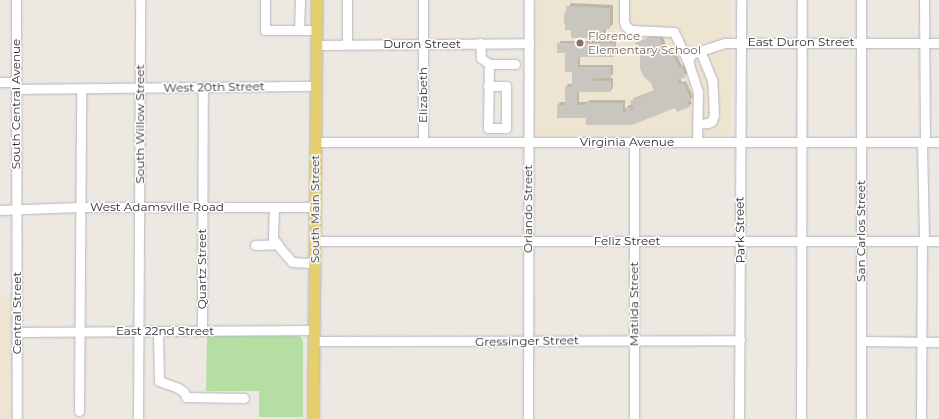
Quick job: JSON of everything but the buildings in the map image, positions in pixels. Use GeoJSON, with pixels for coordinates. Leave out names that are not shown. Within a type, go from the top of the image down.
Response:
{"type":"FeatureCollection","features":[{"type":"Feature","properties":{"kind":"main road","name":"South Main Street"},"geometry":{"type":"LineString","coordinates":[[313,419],[317,0]]}},
{"type":"Feature","properties":{"kind":"street","name":"South Central Avenue"},"geometry":{"type":"LineString","coordinates":[[16,0],[17,208]]}},
{"type":"Feature","properties":{"kind":"street","name":"South Willow Street"},"geometry":{"type":"LineString","coordinates":[[138,419],[140,0]]}},
{"type":"Feature","properties":{"kind":"street"},"geometry":{"type":"LineString","coordinates":[[265,0],[265,30],[316,30]]}},
{"type":"Feature","properties":{"kind":"street"},"geometry":{"type":"LineString","coordinates":[[299,30],[300,0]]}},
{"type":"Feature","properties":{"kind":"street"},"geometry":{"type":"LineString","coordinates":[[347,0],[347,44]]}},
{"type":"Feature","properties":{"kind":"street","name":"Elizabeth"},"geometry":{"type":"LineString","coordinates":[[423,0],[423,142]]}},
{"type":"Feature","properties":{"kind":"street","name":"Orlando Street"},"geometry":{"type":"LineString","coordinates":[[528,419],[529,0]]}},
{"type":"Feature","properties":{"kind":"street"},"geometry":{"type":"LineString","coordinates":[[624,0],[624,20],[625,25],[630,30],[674,32],[697,85],[697,142]]}},
{"type":"Feature","properties":{"kind":"street","name":"Park Street"},"geometry":{"type":"LineString","coordinates":[[739,419],[739,142],[741,0]]}},
{"type":"Feature","properties":{"kind":"street"},"geometry":{"type":"LineString","coordinates":[[801,419],[802,0]]}},
{"type":"Feature","properties":{"kind":"street","name":"San Carlos Street"},"geometry":{"type":"LineString","coordinates":[[861,0],[861,419]]}},
{"type":"Feature","properties":{"kind":"street"},"geometry":{"type":"LineString","coordinates":[[922,419],[924,0]]}},
{"type":"Feature","properties":{"kind":"street","name":"East Duron Street"},"geometry":{"type":"LineString","coordinates":[[700,51],[717,44],[741,42],[861,43]]}},
{"type":"Feature","properties":{"kind":"street"},"geometry":{"type":"LineString","coordinates":[[480,43],[481,58],[489,64],[515,64]]}},
{"type":"Feature","properties":{"kind":"street","name":"Duron Street"},"geometry":{"type":"LineString","coordinates":[[316,44],[529,43]]}},
{"type":"Feature","properties":{"kind":"street"},"geometry":{"type":"LineString","coordinates":[[861,43],[939,43]]}},
{"type":"Feature","properties":{"kind":"street"},"geometry":{"type":"LineString","coordinates":[[688,62],[690,56],[700,51],[712,80],[714,114],[712,121],[697,124]]}},
{"type":"Feature","properties":{"kind":"street"},"geometry":{"type":"LineString","coordinates":[[488,128],[489,64]]}},
{"type":"Feature","properties":{"kind":"street","name":"West 20th Street"},"geometry":{"type":"LineString","coordinates":[[0,82],[16,86],[81,89],[316,86]]}},
{"type":"Feature","properties":{"kind":"street"},"geometry":{"type":"LineString","coordinates":[[481,142],[482,132],[488,128],[506,128],[506,86],[488,86]]}},
{"type":"Feature","properties":{"kind":"street","name":"Quartz Street"},"geometry":{"type":"LineString","coordinates":[[202,331],[203,87]]}},
{"type":"Feature","properties":{"kind":"street"},"geometry":{"type":"LineString","coordinates":[[79,411],[79,207],[81,89]]}},
{"type":"Feature","properties":{"kind":"street","name":"Virginia Avenue"},"geometry":{"type":"LineString","coordinates":[[315,142],[939,142]]}},
{"type":"Feature","properties":{"kind":"street","name":"Matilda Street"},"geometry":{"type":"LineString","coordinates":[[634,142],[634,419]]}},
{"type":"Feature","properties":{"kind":"street","name":"West Adamsville Road"},"geometry":{"type":"LineString","coordinates":[[0,210],[17,208],[79,207],[315,207]]}},
{"type":"Feature","properties":{"kind":"street"},"geometry":{"type":"LineString","coordinates":[[274,207],[274,238],[278,244],[292,262],[314,263]]}},
{"type":"Feature","properties":{"kind":"street","name":"Central Street"},"geometry":{"type":"LineString","coordinates":[[17,208],[17,419]]}},
{"type":"Feature","properties":{"kind":"street","name":"Feliz Street"},"geometry":{"type":"LineString","coordinates":[[315,241],[939,241]]}},
{"type":"Feature","properties":{"kind":"street"},"geometry":{"type":"LineString","coordinates":[[255,245],[278,244]]}},
{"type":"Feature","properties":{"kind":"street"},"geometry":{"type":"LineString","coordinates":[[158,331],[160,381],[178,388],[184,392],[186,396],[244,398]]}},
{"type":"Feature","properties":{"kind":"street","name":"East 22nd Street"},"geometry":{"type":"LineString","coordinates":[[17,332],[202,331],[314,336]]}},
{"type":"Feature","properties":{"kind":"street","name":"Gressinger Street"},"geometry":{"type":"LineString","coordinates":[[314,336],[528,341],[740,340]]}},
{"type":"Feature","properties":{"kind":"street"},"geometry":{"type":"LineString","coordinates":[[861,342],[939,342]]}},
{"type":"Feature","properties":{"kind":"shaded area"},"geometry":{"type":"Polygon","coordinates":[[[535,0],[728,0],[732,21],[732,131],[730,134],[726,136],[540,137],[536,135],[534,132],[535,0]]]}},
{"type":"Feature","properties":{"kind":"shaded area"},"geometry":{"type":"Polygon","coordinates":[[[0,295],[12,295],[12,419],[0,419],[0,295]]]}},
{"type":"Feature","properties":{"kind":"green space"},"geometry":{"type":"Polygon","coordinates":[[[207,335],[301,337],[303,341],[303,417],[259,417],[259,391],[206,391],[207,335]]]}},
{"type":"Feature","properties":{"kind":"place","name":"Florence Elementary School"},"geometry":{"type":"Point","coordinates":[580,43]}}]}
